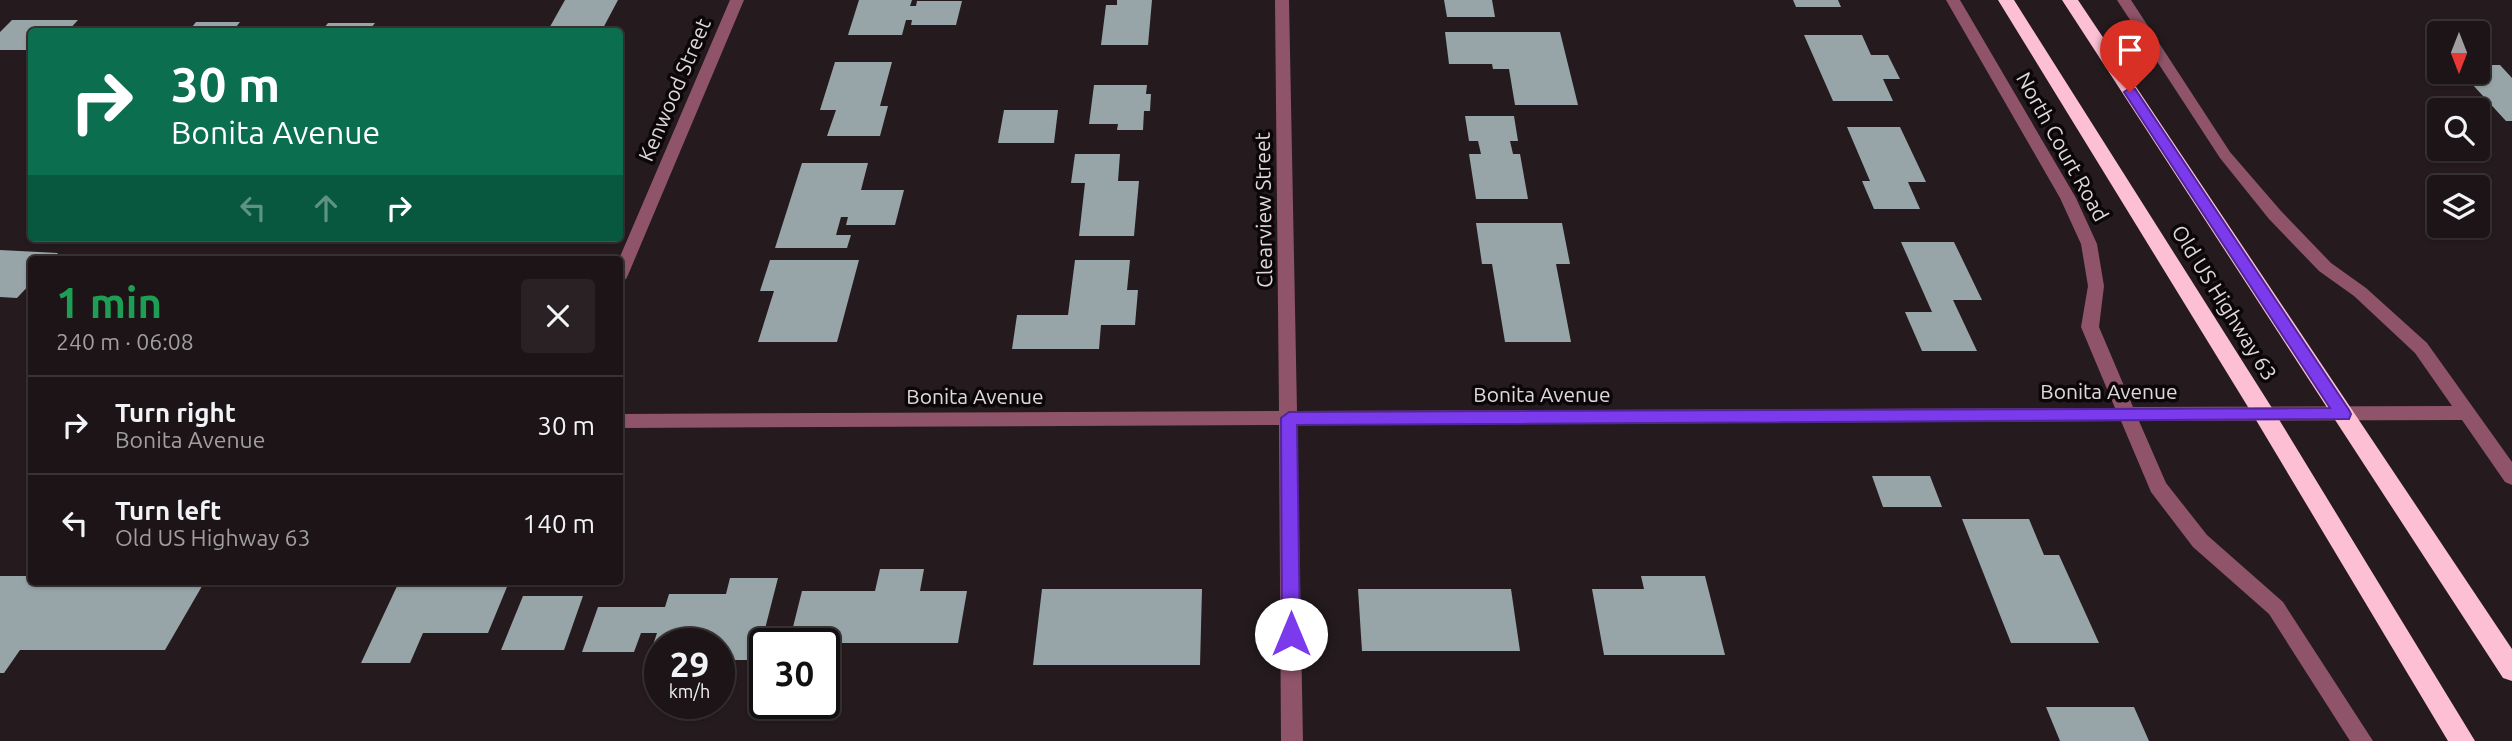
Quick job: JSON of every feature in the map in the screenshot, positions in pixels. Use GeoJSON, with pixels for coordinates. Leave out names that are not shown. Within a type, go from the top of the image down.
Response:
{"type":"FeatureCollection","features":[{"type":"Feature","properties":{"kind":"highway","name":"Old US Highway 63"},"geometry":{"type":"LineString","coordinates":[[2006,0],[2264,414],[2462,741]]}},
{"type":"Feature","properties":{"kind":"highway","name":"Old US Highway 63"},"geometry":{"type":"LineString","coordinates":[[2070,0],[2512,670]]}},
{"type":"Feature","properties":{"kind":"street","name":"Kenwood Street"},"geometry":{"type":"LineString","coordinates":[[623,268],[737,0]]}},
{"type":"Feature","properties":{"kind":"street","name":"Clearview Street"},"geometry":{"type":"LineString","coordinates":[[1282,0],[1292,741]]}},
{"type":"Feature","properties":{"kind":"street","name":"North Court Road"},"geometry":{"type":"LineString","coordinates":[[1954,0],[2068,198],[2089,244],[2096,286],[2090,327],[2110,380],[2130,415],[2158,487],[2200,541],[2276,608],[2362,741]]}},
{"type":"Feature","properties":{"kind":"street"},"geometry":{"type":"LineString","coordinates":[[2124,0],[2225,155],[2275,215],[2325,267],[2360,292],[2421,348],[2512,477]]}},
{"type":"Feature","properties":{"kind":"street","name":"Bonita Avenue"},"geometry":{"type":"LineString","coordinates":[[623,421],[2465,413]]}},
{"type":"Feature","properties":{"kind":"building"},"geometry":{"type":"Polygon","coordinates":[[[565,0],[618,0],[603,28],[549,28],[565,0]]]}},
{"type":"Feature","properties":{"kind":"building"},"geometry":{"type":"Polygon","coordinates":[[[859,0],[912,0],[910,6],[916,6],[917,1],[962,1],[956,25],[911,25],[912,20],[906,20],[902,35],[848,35],[859,0]]]}},
{"type":"Feature","properties":{"kind":"building"},"geometry":{"type":"Polygon","coordinates":[[[1117,0],[1152,0],[1148,45],[1101,45],[1106,5],[1117,5],[1117,0]]]}},
{"type":"Feature","properties":{"kind":"building"},"geometry":{"type":"Polygon","coordinates":[[[1444,0],[1492,0],[1495,17],[1447,17],[1444,0]]]}},
{"type":"Feature","properties":{"kind":"building"},"geometry":{"type":"Polygon","coordinates":[[[1793,0],[1838,0],[1841,7],[1796,7],[1793,0]]]}},
{"type":"Feature","properties":{"kind":"building"},"geometry":{"type":"Polygon","coordinates":[[[12,20],[78,20],[71,28],[28,28],[28,50],[0,50],[0,32],[12,20]]]}},
{"type":"Feature","properties":{"kind":"building"},"geometry":{"type":"Polygon","coordinates":[[[196,22],[240,22],[235,28],[191,28],[196,22]]]}},
{"type":"Feature","properties":{"kind":"building"},"geometry":{"type":"Polygon","coordinates":[[[328,23],[375,23],[371,28],[324,28],[328,23]]]}},
{"type":"Feature","properties":{"kind":"building"},"geometry":{"type":"Polygon","coordinates":[[[1445,32],[1560,32],[1578,105],[1515,105],[1509,69],[1493,69],[1492,64],[1449,64],[1445,32]]]}},
{"type":"Feature","properties":{"kind":"building"},"geometry":{"type":"Polygon","coordinates":[[[1804,35],[1862,35],[1871,55],[1888,55],[1900,79],[1883,79],[1893,101],[1833,101],[1804,35]]]}},
{"type":"Feature","properties":{"kind":"building"},"geometry":{"type":"Polygon","coordinates":[[[835,62],[892,62],[880,106],[888,106],[880,136],[827,136],[836,110],[820,110],[835,62]]]}},
{"type":"Feature","properties":{"kind":"building"},"geometry":{"type":"Polygon","coordinates":[[[2490,65],[2500,65],[2512,78],[2512,121],[2506,121],[2490,104],[2490,98],[2485,98],[2472,84],[2490,84],[2490,65]]]}},
{"type":"Feature","properties":{"kind":"building"},"geometry":{"type":"Polygon","coordinates":[[[1094,85],[1147,85],[1146,94],[1151,94],[1150,111],[1144,111],[1143,130],[1117,130],[1118,124],[1089,124],[1094,85]]]}},
{"type":"Feature","properties":{"kind":"building"},"geometry":{"type":"Polygon","coordinates":[[[1004,110],[1058,110],[1054,143],[998,143],[1004,110]]]}},
{"type":"Feature","properties":{"kind":"building"},"geometry":{"type":"Polygon","coordinates":[[[1465,116],[1514,116],[1518,141],[1510,141],[1513,154],[1520,154],[1528,199],[1476,199],[1469,154],[1481,154],[1478,141],[1469,141],[1465,116]]]}},
{"type":"Feature","properties":{"kind":"building"},"geometry":{"type":"Polygon","coordinates":[[[1847,127],[1900,127],[1926,182],[1908,182],[1920,209],[1874,209],[1862,181],[1870,181],[1847,127]]]}},
{"type":"Feature","properties":{"kind":"building"},"geometry":{"type":"Polygon","coordinates":[[[1075,154],[1120,154],[1118,181],[1139,181],[1134,236],[1079,236],[1085,183],[1071,183],[1075,154]]]}},
{"type":"Feature","properties":{"kind":"building"},"geometry":{"type":"Polygon","coordinates":[[[802,163],[868,163],[861,190],[904,190],[895,225],[846,225],[848,217],[841,217],[836,235],[851,235],[847,248],[775,248],[802,163]]]}},
{"type":"Feature","properties":{"kind":"building"},"geometry":{"type":"Polygon","coordinates":[[[1476,223],[1562,223],[1570,264],[1556,264],[1571,342],[1505,342],[1492,264],[1482,264],[1476,223]]]}},
{"type":"Feature","properties":{"kind":"building"},"geometry":{"type":"Polygon","coordinates":[[[1901,242],[1954,242],[1982,300],[1953,300],[1977,351],[1922,351],[1905,312],[1932,312],[1901,242]]]}},
{"type":"Feature","properties":{"kind":"building"},"geometry":{"type":"Polygon","coordinates":[[[0,250],[58,253],[56,256],[28,256],[28,286],[17,298],[0,297],[0,250]]]}},
{"type":"Feature","properties":{"kind":"building"},"geometry":{"type":"Polygon","coordinates":[[[770,260],[859,260],[837,342],[758,342],[774,291],[760,291],[770,260]]]}},
{"type":"Feature","properties":{"kind":"building"},"geometry":{"type":"Polygon","coordinates":[[[1075,260],[1130,260],[1127,290],[1138,290],[1135,325],[1101,325],[1099,349],[1012,349],[1017,315],[1068,315],[1075,260]]]}},
{"type":"Feature","properties":{"kind":"building"},"geometry":{"type":"Polygon","coordinates":[[[1872,476],[1930,476],[1942,507],[1883,507],[1872,476]]]}},
{"type":"Feature","properties":{"kind":"building"},"geometry":{"type":"Polygon","coordinates":[[[1962,519],[2029,519],[2044,555],[2059,555],[2099,643],[2011,643],[1962,519]]]}},
{"type":"Feature","properties":{"kind":"building"},"geometry":{"type":"Polygon","coordinates":[[[880,569],[924,569],[920,591],[967,591],[958,643],[840,643],[840,628],[793,628],[802,591],[875,591],[880,569]]]}},
{"type":"Feature","properties":{"kind":"building"},"geometry":{"type":"Polygon","coordinates":[[[0,576],[28,576],[28,585],[203,585],[165,650],[20,650],[4,673],[0,673],[0,576]]]}},
{"type":"Feature","properties":{"kind":"building"},"geometry":{"type":"Polygon","coordinates":[[[1641,576],[1705,576],[1725,655],[1604,655],[1592,589],[1644,589],[1641,576]]]}},
{"type":"Feature","properties":{"kind":"building"},"geometry":{"type":"Polygon","coordinates":[[[730,578],[778,578],[765,628],[749,628],[749,660],[735,660],[735,628],[644,628],[634,652],[582,652],[598,607],[665,607],[669,594],[726,594],[730,578]]]}},
{"type":"Feature","properties":{"kind":"building"},"geometry":{"type":"Polygon","coordinates":[[[398,585],[508,585],[488,633],[423,633],[410,663],[361,663],[398,585]]]}},
{"type":"Feature","properties":{"kind":"building"},"geometry":{"type":"Polygon","coordinates":[[[1042,589],[1202,589],[1200,665],[1033,665],[1042,589]]]}},
{"type":"Feature","properties":{"kind":"building"},"geometry":{"type":"Polygon","coordinates":[[[1358,589],[1511,589],[1520,651],[1362,651],[1358,589]]]}},
{"type":"Feature","properties":{"kind":"building"},"geometry":{"type":"Polygon","coordinates":[[[523,596],[583,596],[564,650],[501,650],[523,596]]]}},
{"type":"Feature","properties":{"kind":"building"},"geometry":{"type":"Polygon","coordinates":[[[2046,707],[2134,707],[2149,741],[2060,741],[2046,707]]]}},
{"type":"Feature","properties":{"kind":"route"},"geometry":{"type":"LineString","coordinates":[[1291,634],[1289,418],[2343,414],[2130,92]]}}]}
